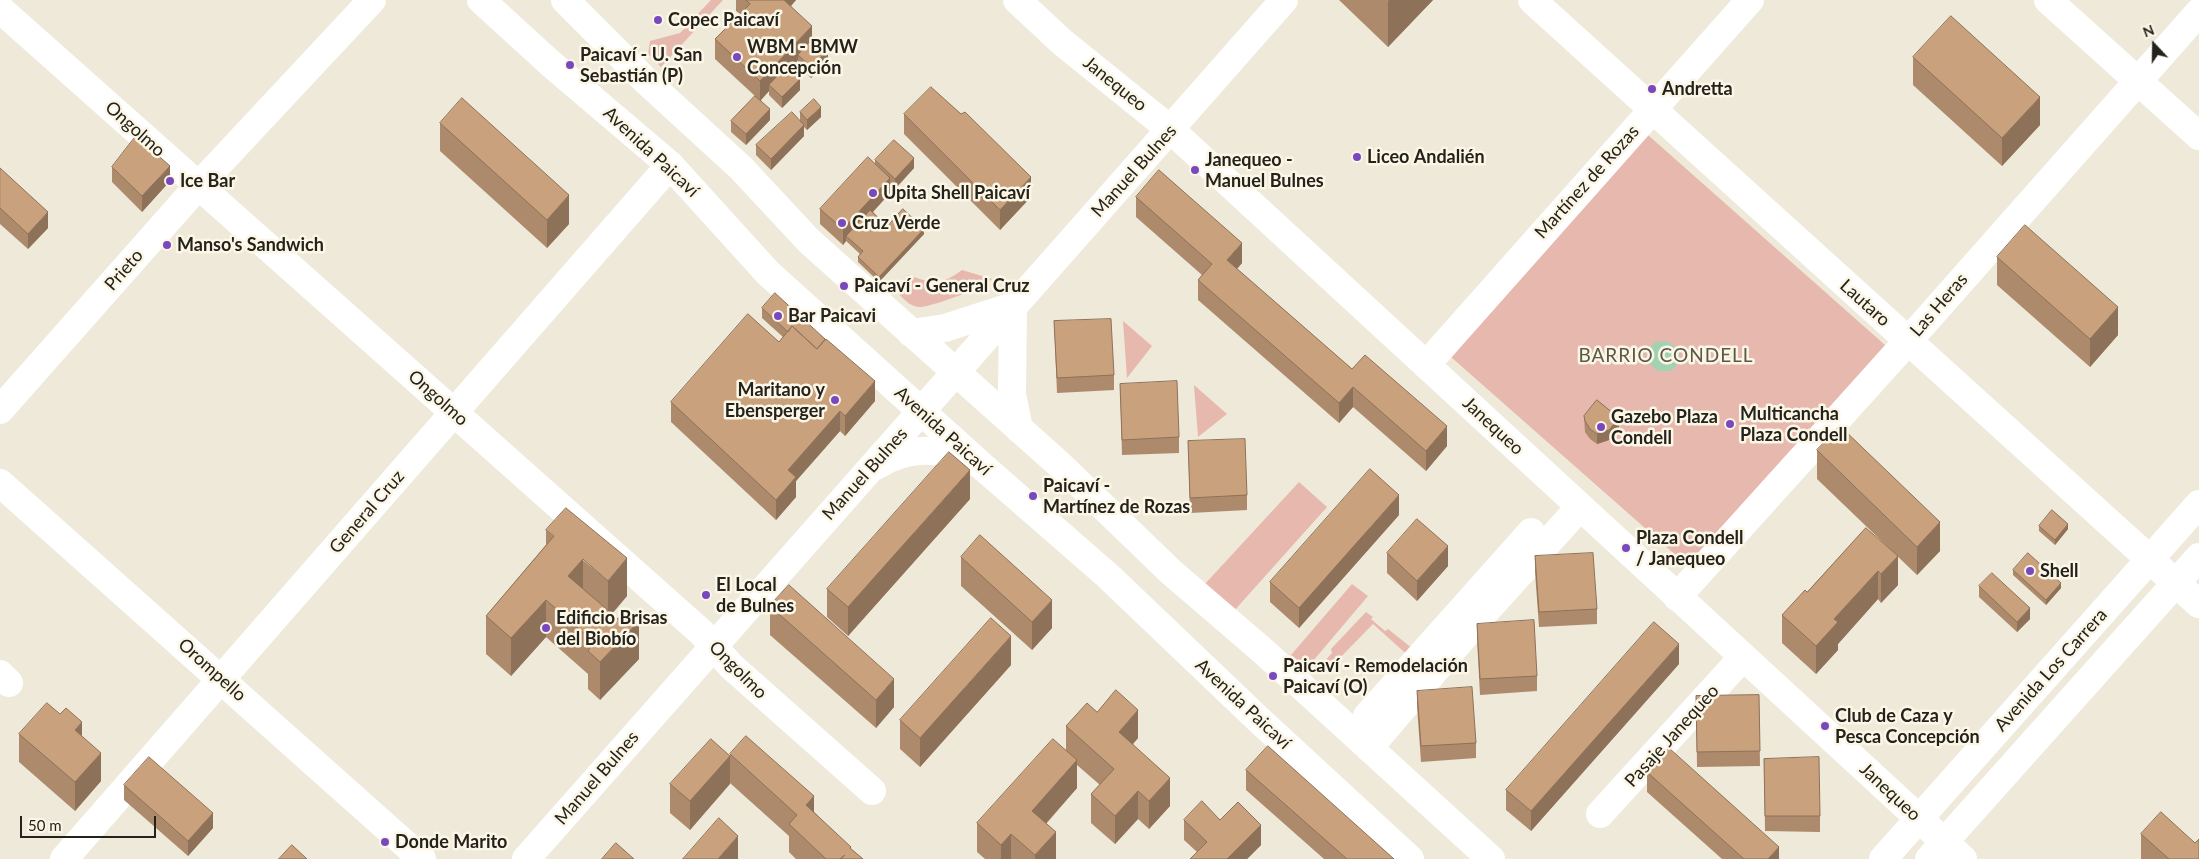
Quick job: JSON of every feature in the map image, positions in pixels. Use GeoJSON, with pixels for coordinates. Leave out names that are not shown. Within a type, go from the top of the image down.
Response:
{"type":"FeatureCollection","features":[{"type":"Feature","properties":{"kind":"street","name":"Prieto"},"geometry":{"type":"LineString","coordinates":[[0,410],[199,186],[372,0]]}},
{"type":"Feature","properties":{"kind":"street","name":"Avenida Paicaví"},"geometry":{"type":"LineString","coordinates":[[481,0],[550,63],[670,165],[768,273],[983,467],[1115,582],[1410,859]]}},
{"type":"Feature","properties":{"kind":"street"},"geometry":{"type":"LineString","coordinates":[[565,0],[647,82],[741,168],[809,241],[1020,429],[1171,572],[1264,651],[1490,859]]}},
{"type":"Feature","properties":{"kind":"street","name":"Janequeo"},"geometry":{"type":"LineString","coordinates":[[1017,0],[1062,42],[1171,130],[1426,364],[1919,819],[1946,853]]}},
{"type":"Feature","properties":{"kind":"street","name":"Manuel Bulnes"},"geometry":{"type":"LineString","coordinates":[[526,859],[1284,0]]}},
{"type":"Feature","properties":{"kind":"street","name":"Lautaro"},"geometry":{"type":"LineString","coordinates":[[1532,0],[2199,604]]}},
{"type":"Feature","properties":{"kind":"street","name":"Martínez de Rozas"},"geometry":{"type":"LineString","coordinates":[[1426,364],[1750,0]]}},
{"type":"Feature","properties":{"kind":"street"},"geometry":{"type":"LineString","coordinates":[[2048,0],[2199,136]]}},
{"type":"Feature","properties":{"kind":"street","name":"Ongolmo"},"geometry":{"type":"LineString","coordinates":[[0,9],[695,627],[730,666],[872,792]]}},
{"type":"Feature","properties":{"kind":"street","name":"Las Heras"},"geometry":{"type":"LineString","coordinates":[[1677,597],[1908,341],[2199,12]]}},
{"type":"Feature","properties":{"kind":"street","name":"General Cruz"},"geometry":{"type":"LineString","coordinates":[[64,859],[670,165]]}},
{"type":"Feature","properties":{"kind":"street"},"geometry":{"type":"LineString","coordinates":[[912,333],[945,328],[1013,306],[1012,388],[1013,405],[1020,429]]}},
{"type":"Feature","properties":{"kind":"street"},"geometry":{"type":"LineString","coordinates":[[866,473],[892,458],[927,450],[950,453],[983,467]]}},
{"type":"Feature","properties":{"kind":"street","name":"Orompello"},"geometry":{"type":"LineString","coordinates":[[0,483],[422,859]]}},
{"type":"Feature","properties":{"kind":"street","name":"Avenida Los Carrera"},"geometry":{"type":"LineString","coordinates":[[1883,859],[2199,504]]}},
{"type":"Feature","properties":{"kind":"street"},"geometry":{"type":"LineString","coordinates":[[1369,748],[1485,612],[1580,507]]}},
{"type":"Feature","properties":{"kind":"street"},"geometry":{"type":"LineString","coordinates":[[1367,716],[1531,532]]}},
{"type":"Feature","properties":{"kind":"street","name":"Avenida Los Carrera"},"geometry":{"type":"LineString","coordinates":[[1946,853],[2199,557]]}},
{"type":"Feature","properties":{"kind":"street","name":"Pasaje Janequeo"},"geometry":{"type":"LineString","coordinates":[[1600,814],[1743,657]]}},
{"type":"Feature","properties":{"kind":"shaded area"},"geometry":{"type":"Polygon","coordinates":[[[711,0],[723,0],[661,67],[648,54],[650,41],[680,33],[711,0]]]}},
{"type":"Feature","properties":{"kind":"shaded area"},"geometry":{"type":"Polygon","coordinates":[[[1648,135],[1885,345],[1688,566],[1451,357],[1648,135]]]}},
{"type":"Feature","properties":{"kind":"shaded area"},"geometry":{"type":"Polygon","coordinates":[[[962,270],[992,279],[958,296],[921,307],[913,306],[895,290],[908,275],[936,282],[948,279],[962,270]]]}},
{"type":"Feature","properties":{"kind":"shaded area"},"geometry":{"type":"Polygon","coordinates":[[[1123,321],[1152,346],[1127,378],[1123,321]]]}},
{"type":"Feature","properties":{"kind":"shaded area"},"geometry":{"type":"Polygon","coordinates":[[[1667,341],[1679,350],[1680,361],[1671,371],[1658,371],[1649,363],[1646,352],[1655,342],[1667,341]]]}},
{"type":"Feature","properties":{"kind":"shaded area"},"geometry":{"type":"Polygon","coordinates":[[[1194,385],[1227,414],[1198,437],[1194,385]]]}},
{"type":"Feature","properties":{"kind":"shaded area"},"geometry":{"type":"Polygon","coordinates":[[[1299,482],[1327,507],[1233,612],[1204,585],[1299,482]]]}},
{"type":"Feature","properties":{"kind":"shaded area"},"geometry":{"type":"Polygon","coordinates":[[[1352,584],[1368,596],[1307,668],[1291,655],[1352,584]]]}},
{"type":"Feature","properties":{"kind":"shaded area"},"geometry":{"type":"Polygon","coordinates":[[[1366,612],[1385,631],[1388,629],[1413,649],[1412,659],[1373,624],[1329,669],[1323,663],[1332,653],[1331,649],[1366,612]]]}},
{"type":"Feature","properties":{"kind":"building"},"geometry":{"type":"Polygon","coordinates":[[[746,0],[784,0],[812,26],[760,81],[715,39],[750,4],[746,0]]]}},
{"type":"Feature","properties":{"kind":"building"},"geometry":{"type":"Polygon","coordinates":[[[1951,16],[2040,97],[2002,138],[1913,57],[1951,16]]]}},
{"type":"Feature","properties":{"kind":"building"},"geometry":{"type":"Polygon","coordinates":[[[814,37],[828,50],[811,67],[798,55],[814,37]]]}},
{"type":"Feature","properties":{"kind":"building"},"geometry":{"type":"Polygon","coordinates":[[[787,66],[800,79],[782,97],[769,85],[787,66]]]}},
{"type":"Feature","properties":{"kind":"building"},"geometry":{"type":"Polygon","coordinates":[[[931,87],[961,114],[965,112],[1031,177],[1000,210],[904,114],[931,87]]]}},
{"type":"Feature","properties":{"kind":"building"},"geometry":{"type":"Polygon","coordinates":[[[755,96],[770,109],[746,134],[731,121],[755,96]]]}},
{"type":"Feature","properties":{"kind":"building"},"geometry":{"type":"Polygon","coordinates":[[[462,98],[569,195],[547,220],[440,123],[462,98]]]}},
{"type":"Feature","properties":{"kind":"building"},"geometry":{"type":"Polygon","coordinates":[[[814,99],[821,107],[807,120],[800,112],[814,99]]]}},
{"type":"Feature","properties":{"kind":"building"},"geometry":{"type":"Polygon","coordinates":[[[792,112],[804,125],[771,159],[756,145],[792,112]]]}},
{"type":"Feature","properties":{"kind":"building"},"geometry":{"type":"Polygon","coordinates":[[[136,136],[170,166],[142,196],[112,167],[136,136]]]}},
{"type":"Feature","properties":{"kind":"building"},"geometry":{"type":"Polygon","coordinates":[[[894,140],[914,158],[895,179],[875,160],[894,140]]]}},
{"type":"Feature","properties":{"kind":"building"},"geometry":{"type":"Polygon","coordinates":[[[868,157],[890,178],[843,229],[820,209],[868,157]]]}},
{"type":"Feature","properties":{"kind":"building"},"geometry":{"type":"Polygon","coordinates":[[[0,168],[48,212],[28,234],[0,208],[0,168]]]}},
{"type":"Feature","properties":{"kind":"building"},"geometry":{"type":"Polygon","coordinates":[[[1159,170],[1242,243],[1227,260],[1352,369],[1365,355],[1447,426],[1426,451],[1353,387],[1339,403],[1198,280],[1212,264],[1136,197],[1159,170]]]}},
{"type":"Feature","properties":{"kind":"building"},"geometry":{"type":"Polygon","coordinates":[[[903,209],[924,229],[879,277],[858,257],[863,251],[846,236],[870,210],[887,226],[903,209]]]}},
{"type":"Feature","properties":{"kind":"building"},"geometry":{"type":"Polygon","coordinates":[[[2025,225],[2118,307],[2090,339],[1997,257],[2025,225]]]}},
{"type":"Feature","properties":{"kind":"building"},"geometry":{"type":"Polygon","coordinates":[[[775,293],[825,339],[817,349],[792,326],[788,332],[762,308],[775,293]]]}},
{"type":"Feature","properties":{"kind":"building"},"geometry":{"type":"Polygon","coordinates":[[[748,314],[779,342],[792,326],[817,349],[826,339],[875,381],[845,416],[840,411],[788,470],[796,477],[776,500],[671,402],[748,314]]]}},
{"type":"Feature","properties":{"kind":"building"},"geometry":{"type":"Polygon","coordinates":[[[1111,319],[1114,375],[1057,378],[1054,321],[1111,319]]]}},
{"type":"Feature","properties":{"kind":"building"},"geometry":{"type":"Polygon","coordinates":[[[1177,381],[1179,437],[1122,440],[1120,384],[1177,381]]]}},
{"type":"Feature","properties":{"kind":"building"},"geometry":{"type":"Polygon","coordinates":[[[1597,400],[1619,418],[1609,430],[1597,434],[1590,429],[1584,416],[1597,400]]]}},
{"type":"Feature","properties":{"kind":"building"},"geometry":{"type":"Polygon","coordinates":[[[1840,426],[1940,522],[1917,547],[1817,450],[1840,426]]]}},
{"type":"Feature","properties":{"kind":"building"},"geometry":{"type":"Polygon","coordinates":[[[1245,439],[1247,495],[1190,498],[1188,441],[1245,439]]]}},
{"type":"Feature","properties":{"kind":"building"},"geometry":{"type":"Polygon","coordinates":[[[949,452],[970,470],[848,607],[827,589],[949,452]]]}},
{"type":"Feature","properties":{"kind":"building"},"geometry":{"type":"Polygon","coordinates":[[[1370,469],[1399,495],[1299,608],[1270,582],[1370,469]]]}},
{"type":"Feature","properties":{"kind":"building"},"geometry":{"type":"Polygon","coordinates":[[[566,508],[627,558],[608,581],[583,559],[568,576],[618,619],[625,610],[639,621],[600,662],[588,651],[594,642],[546,600],[511,638],[486,616],[554,536],[546,530],[566,508]]]}},
{"type":"Feature","properties":{"kind":"building"},"geometry":{"type":"Polygon","coordinates":[[[2052,510],[2068,524],[2055,540],[2039,526],[2052,510]]]}},
{"type":"Feature","properties":{"kind":"building"},"geometry":{"type":"Polygon","coordinates":[[[1417,519],[1448,546],[1417,581],[1387,553],[1417,519]]]}},
{"type":"Feature","properties":{"kind":"building"},"geometry":{"type":"Polygon","coordinates":[[[1866,528],[1898,556],[1881,574],[1878,571],[1834,619],[1838,622],[1816,646],[1782,615],[1805,590],[1807,592],[1866,528]]]}},
{"type":"Feature","properties":{"kind":"building"},"geometry":{"type":"Polygon","coordinates":[[[980,535],[1052,600],[1032,622],[961,557],[980,535]]]}},
{"type":"Feature","properties":{"kind":"building"},"geometry":{"type":"Polygon","coordinates":[[[1593,553],[1597,609],[1539,612],[1535,556],[1593,553]]]}},
{"type":"Feature","properties":{"kind":"building"},"geometry":{"type":"Polygon","coordinates":[[[2028,553],[2061,583],[2046,600],[2013,570],[2028,553]]]}},
{"type":"Feature","properties":{"kind":"building"},"geometry":{"type":"Polygon","coordinates":[[[1992,573],[2030,608],[2017,622],[1979,586],[1992,573]]]}},
{"type":"Feature","properties":{"kind":"building"},"geometry":{"type":"Polygon","coordinates":[[[789,585],[894,679],[876,700],[770,606],[789,585]]]}},
{"type":"Feature","properties":{"kind":"building"},"geometry":{"type":"Polygon","coordinates":[[[991,618],[1011,636],[920,738],[900,720],[991,618]]]}},
{"type":"Feature","properties":{"kind":"building"},"geometry":{"type":"Polygon","coordinates":[[[1534,620],[1537,676],[1480,679],[1477,624],[1534,620]]]}},
{"type":"Feature","properties":{"kind":"building"},"geometry":{"type":"Polygon","coordinates":[[[1654,622],[1679,644],[1531,811],[1506,790],[1654,622]]]}},
{"type":"Feature","properties":{"kind":"building"},"geometry":{"type":"Polygon","coordinates":[[[1472,687],[1476,743],[1421,746],[1417,691],[1472,687]]]}},
{"type":"Feature","properties":{"kind":"building"},"geometry":{"type":"Polygon","coordinates":[[[1116,690],[1138,710],[1119,732],[1170,778],[1149,801],[1138,791],[1115,816],[1091,794],[1114,769],[1066,726],[1087,703],[1097,712],[1116,690]]]}},
{"type":"Feature","properties":{"kind":"building"},"geometry":{"type":"Polygon","coordinates":[[[1759,695],[1760,751],[1697,752],[1696,696],[1759,695]]]}},
{"type":"Feature","properties":{"kind":"building"},"geometry":{"type":"Polygon","coordinates":[[[47,703],[60,714],[66,708],[82,722],[75,730],[101,753],[75,782],[19,734],[47,703]]]}},
{"type":"Feature","properties":{"kind":"building"},"geometry":{"type":"Polygon","coordinates":[[[746,736],[814,796],[806,805],[863,859],[841,859],[845,855],[840,859],[826,859],[789,824],[797,815],[730,754],[746,736]]]}},
{"type":"Feature","properties":{"kind":"building"},"geometry":{"type":"Polygon","coordinates":[[[711,739],[730,756],[690,801],[670,784],[711,739]]]}},
{"type":"Feature","properties":{"kind":"building"},"geometry":{"type":"Polygon","coordinates":[[[1053,739],[1077,760],[1032,811],[1056,832],[1035,855],[1011,834],[1001,845],[977,823],[1053,739]]]}},
{"type":"Feature","properties":{"kind":"building"},"geometry":{"type":"Polygon","coordinates":[[[1268,746],[1394,859],[1347,859],[1246,770],[1268,746]]]}},
{"type":"Feature","properties":{"kind":"building"},"geometry":{"type":"Polygon","coordinates":[[[1669,748],[1779,847],[1768,859],[1744,859],[1647,772],[1669,748]]]}},
{"type":"Feature","properties":{"kind":"building"},"geometry":{"type":"Polygon","coordinates":[[[149,757],[213,813],[188,841],[124,785],[149,757]]]}},
{"type":"Feature","properties":{"kind":"building"},"geometry":{"type":"Polygon","coordinates":[[[1819,757],[1820,816],[1765,816],[1764,759],[1819,757]]]}},
{"type":"Feature","properties":{"kind":"building"},"geometry":{"type":"Polygon","coordinates":[[[1202,801],[1220,820],[1238,802],[1261,825],[1227,859],[1190,859],[1207,842],[1184,820],[1202,801]]]}},
{"type":"Feature","properties":{"kind":"building"},"geometry":{"type":"Polygon","coordinates":[[[2161,812],[2195,843],[2199,839],[2199,859],[2169,859],[2141,834],[2161,812]]]}},
{"type":"Feature","properties":{"kind":"building"},"geometry":{"type":"Polygon","coordinates":[[[719,818],[738,836],[718,859],[683,859],[719,818]]]}},
{"type":"Feature","properties":{"kind":"building"},"geometry":{"type":"Polygon","coordinates":[[[616,843],[634,859],[602,859],[616,843]]]}},
{"type":"Feature","properties":{"kind":"building"},"geometry":{"type":"Polygon","coordinates":[[[292,845],[307,859],[279,859],[292,845]]]}},
{"type":"Feature","properties":{"kind":"place","name":"Copec Paicaví"},"geometry":{"type":"Point","coordinates":[658,20]}},
{"type":"Feature","properties":{"kind":"place","name":"WBM - BMW Concepción"},"geometry":{"type":"Point","coordinates":[737,57]}},
{"type":"Feature","properties":{"kind":"place","name":"Paicaví - U. San Sebastián (P)"},"geometry":{"type":"Point","coordinates":[570,65]}},
{"type":"Feature","properties":{"kind":"place","name":"Andretta"},"geometry":{"type":"Point","coordinates":[1652,89]}},
{"type":"Feature","properties":{"kind":"place","name":"Liceo Andalién"},"geometry":{"type":"Point","coordinates":[1357,157]}},
{"type":"Feature","properties":{"kind":"place","name":"Janequeo - Manuel Bulnes"},"geometry":{"type":"Point","coordinates":[1195,170]}},
{"type":"Feature","properties":{"kind":"place","name":"Ice Bar"},"geometry":{"type":"Point","coordinates":[170,181]}},
{"type":"Feature","properties":{"kind":"place","name":"Upita Shell Paicaví"},"geometry":{"type":"Point","coordinates":[873,193]}},
{"type":"Feature","properties":{"kind":"place","name":"Cruz Verde"},"geometry":{"type":"Point","coordinates":[842,223]}},
{"type":"Feature","properties":{"kind":"place","name":"Manso's Sandwich"},"geometry":{"type":"Point","coordinates":[167,245]}},
{"type":"Feature","properties":{"kind":"place","name":"Paicaví - General Cruz"},"geometry":{"type":"Point","coordinates":[844,286]}},
{"type":"Feature","properties":{"kind":"place","name":"Bar Paicavi"},"geometry":{"type":"Point","coordinates":[778,316]}},
{"type":"Feature","properties":{"kind":"place","name":"Maritano y Ebensperger"},"geometry":{"type":"Point","coordinates":[835,400]}},
{"type":"Feature","properties":{"kind":"place","name":"Multicancha Plaza Condell"},"geometry":{"type":"Point","coordinates":[1730,424]}},
{"type":"Feature","properties":{"kind":"place","name":"Gazebo Plaza Condell"},"geometry":{"type":"Point","coordinates":[1601,427]}},
{"type":"Feature","properties":{"kind":"place","name":"Paicaví - Martínez de Rozas"},"geometry":{"type":"Point","coordinates":[1033,496]}},
{"type":"Feature","properties":{"kind":"place","name":"Plaza Condell / Janequeo"},"geometry":{"type":"Point","coordinates":[1626,548]}},
{"type":"Feature","properties":{"kind":"place","name":"Shell"},"geometry":{"type":"Point","coordinates":[2030,571]}},
{"type":"Feature","properties":{"kind":"place","name":"El Local de Bulnes"},"geometry":{"type":"Point","coordinates":[706,595]}},
{"type":"Feature","properties":{"kind":"place","name":"Edificio Brisas del Biobío"},"geometry":{"type":"Point","coordinates":[546,628]}},
{"type":"Feature","properties":{"kind":"place","name":"Paicaví - Remodelación Paicaví (O)"},"geometry":{"type":"Point","coordinates":[1273,676]}},
{"type":"Feature","properties":{"kind":"place","name":"Club de Caza y Pesca Concepción"},"geometry":{"type":"Point","coordinates":[1825,726]}},
{"type":"Feature","properties":{"kind":"place","name":"Donde Marito"},"geometry":{"type":"Point","coordinates":[385,842]}},
{"type":"Feature","properties":{"kind":"district","name":"BARRIO CONDELL"},"geometry":{"type":"Point","coordinates":[1666,356]}}]}
